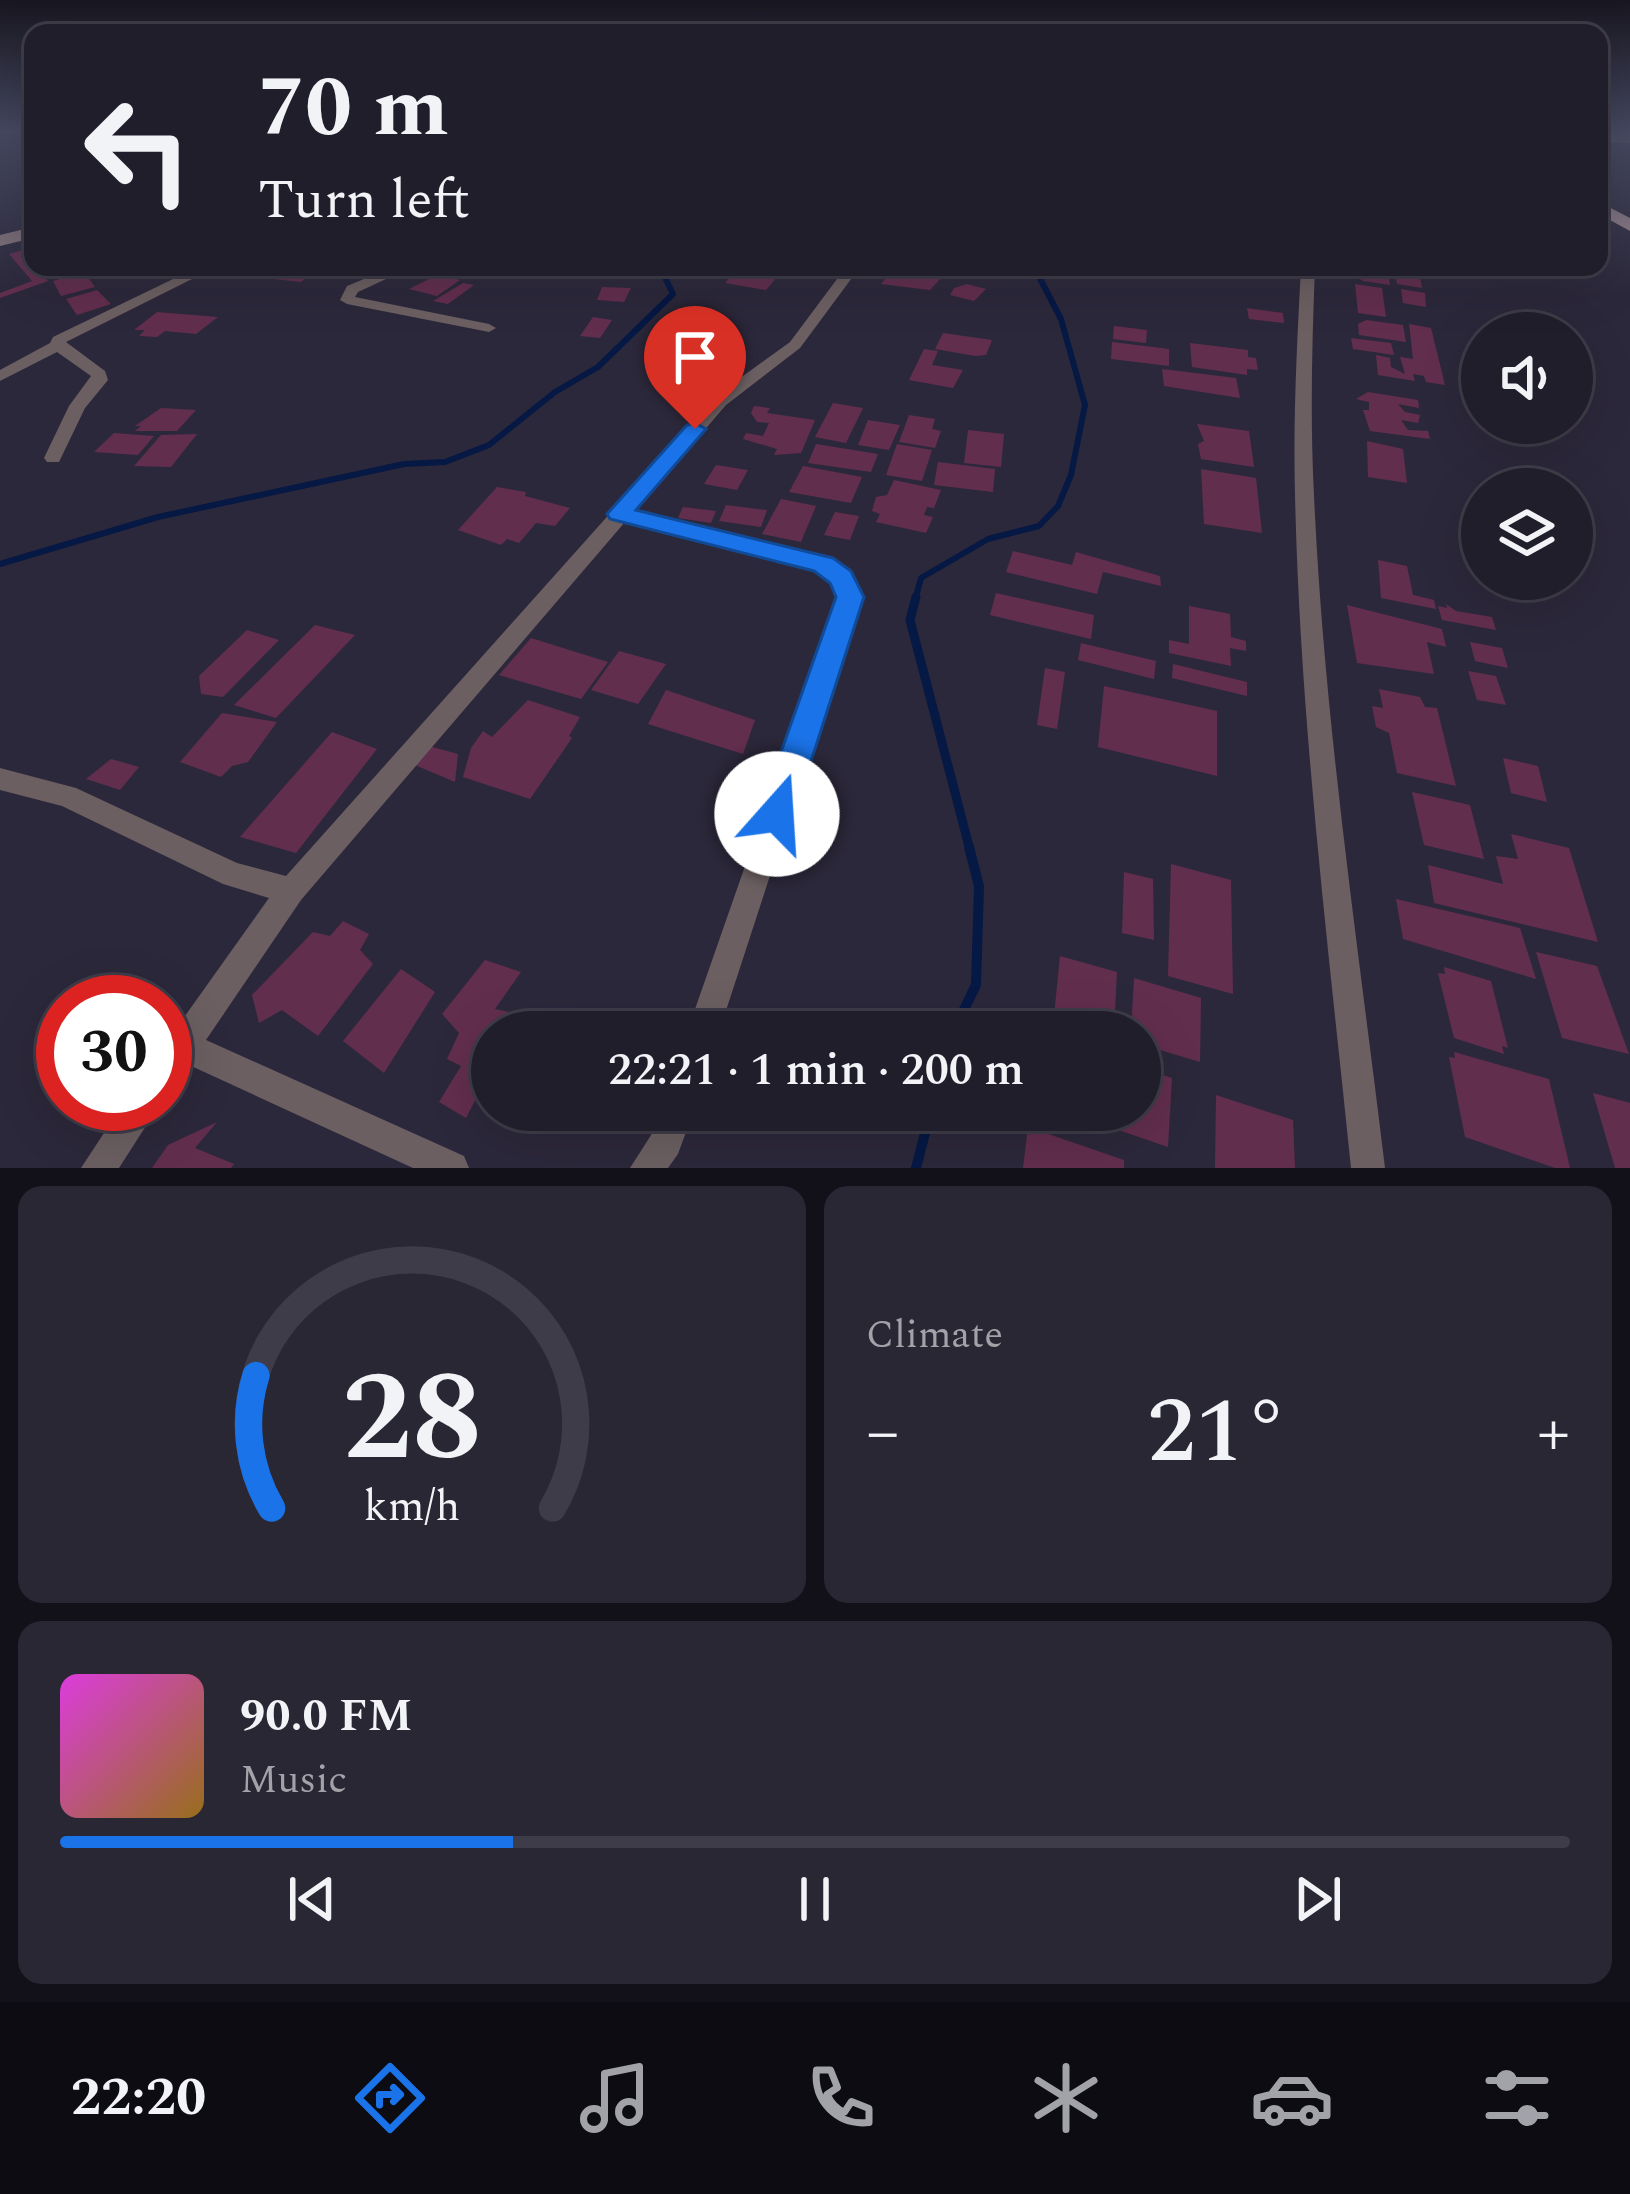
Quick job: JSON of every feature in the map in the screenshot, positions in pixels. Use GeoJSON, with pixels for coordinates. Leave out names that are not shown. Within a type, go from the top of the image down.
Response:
{"type":"FeatureCollection","features":[{"type":"Feature","properties":{"kind":"street"},"geometry":{"type":"LineString","coordinates":[[0,376],[58,345],[67,335],[190,276]]}},
{"type":"Feature","properties":{"kind":"street"},"geometry":{"type":"LineString","coordinates":[[383,276],[352,289],[347,299],[489,328]]}},
{"type":"Feature","properties":{"kind":"street"},"geometry":{"type":"LineString","coordinates":[[192,1033],[290,891],[720,401],[795,345],[847,276]]}},
{"type":"Feature","properties":{"kind":"street"},"geometry":{"type":"LineString","coordinates":[[1303,276],[1302,394],[1316,674],[1368,1168]]}},
{"type":"Feature","properties":{"kind":"street"},"geometry":{"type":"LineString","coordinates":[[53,458],[77,406],[100,380],[99,374],[58,345]]}},
{"type":"Feature","properties":{"kind":"street"},"geometry":{"type":"LineString","coordinates":[[619,514],[823,565],[842,577],[850,597],[710,1011]]}},
{"type":"Feature","properties":{"kind":"street"},"geometry":{"type":"LineString","coordinates":[[0,779],[67,796],[233,875],[290,891]]}},
{"type":"Feature","properties":{"kind":"street"},"geometry":{"type":"LineString","coordinates":[[192,1066],[452,1168]]}},
{"type":"Feature","properties":{"kind":"street"},"geometry":{"type":"LineString","coordinates":[[98,1168],[124,1131]]}},
{"type":"Feature","properties":{"kind":"street"},"geometry":{"type":"LineString","coordinates":[[647,1168],[670,1131]]}},
{"type":"Feature","properties":{"kind":"building"},"geometry":{"type":"Polygon","coordinates":[[[23,250],[24,272],[9,254],[23,250]]]}},
{"type":"Feature","properties":{"kind":"building"},"geometry":{"type":"Polygon","coordinates":[[[28,276],[44,276],[48,281],[0,298],[0,293],[32,281],[28,276]]]}},
{"type":"Feature","properties":{"kind":"building"},"geometry":{"type":"Polygon","coordinates":[[[87,276],[95,287],[61,296],[53,281],[87,276]]]}},
{"type":"Feature","properties":{"kind":"building"},"geometry":{"type":"Polygon","coordinates":[[[266,276],[309,276],[301,282],[266,276]]]}},
{"type":"Feature","properties":{"kind":"building"},"geometry":{"type":"Polygon","coordinates":[[[435,276],[460,280],[437,296],[409,289],[435,276]]]}},
{"type":"Feature","properties":{"kind":"building"},"geometry":{"type":"Polygon","coordinates":[[[732,276],[778,276],[766,290],[725,283],[732,276]]]}},
{"type":"Feature","properties":{"kind":"building"},"geometry":{"type":"Polygon","coordinates":[[[888,276],[940,279],[930,290],[881,284],[888,276]]]}},
{"type":"Feature","properties":{"kind":"building"},"geometry":{"type":"Polygon","coordinates":[[[1355,276],[1389,279],[1390,285],[1355,276]]]}},
{"type":"Feature","properties":{"kind":"building"},"geometry":{"type":"Polygon","coordinates":[[[1396,276],[1420,276],[1422,288],[1397,284],[1396,276]]]}},
{"type":"Feature","properties":{"kind":"building"},"geometry":{"type":"Polygon","coordinates":[[[463,283],[474,285],[448,304],[433,301],[463,283]]]}},
{"type":"Feature","properties":{"kind":"building"},"geometry":{"type":"Polygon","coordinates":[[[967,284],[986,289],[974,301],[950,295],[954,288],[967,284]]]}},
{"type":"Feature","properties":{"kind":"building"},"geometry":{"type":"Polygon","coordinates":[[[1355,284],[1382,288],[1386,317],[1358,313],[1355,284]]]}},
{"type":"Feature","properties":{"kind":"building"},"geometry":{"type":"Polygon","coordinates":[[[602,287],[631,288],[624,302],[597,300],[602,287]]]}},
{"type":"Feature","properties":{"kind":"building"},"geometry":{"type":"Polygon","coordinates":[[[1401,289],[1425,293],[1426,307],[1403,303],[1401,289]]]}},
{"type":"Feature","properties":{"kind":"building"},"geometry":{"type":"Polygon","coordinates":[[[97,290],[111,304],[77,315],[66,299],[97,290]]]}},
{"type":"Feature","properties":{"kind":"building"},"geometry":{"type":"Polygon","coordinates":[[[1247,308],[1283,313],[1284,323],[1249,319],[1247,308]]]}},
{"type":"Feature","properties":{"kind":"building"},"geometry":{"type":"Polygon","coordinates":[[[157,312],[218,317],[196,334],[165,331],[157,337],[139,336],[145,330],[134,330],[157,312]]]}},
{"type":"Feature","properties":{"kind":"building"},"geometry":{"type":"Polygon","coordinates":[[[593,317],[612,320],[600,338],[580,336],[593,317]]]}},
{"type":"Feature","properties":{"kind":"building"},"geometry":{"type":"Polygon","coordinates":[[[1366,320],[1403,325],[1406,342],[1359,335],[1358,324],[1366,320]]]}},
{"type":"Feature","properties":{"kind":"building"},"geometry":{"type":"Polygon","coordinates":[[[1409,324],[1431,328],[1445,385],[1413,374],[1415,381],[1378,375],[1376,355],[1390,358],[1391,367],[1405,374],[1400,357],[1413,359],[1409,324]]]}},
{"type":"Feature","properties":{"kind":"building"},"geometry":{"type":"Polygon","coordinates":[[[1114,326],[1147,330],[1146,343],[1113,339],[1114,326]]]}},
{"type":"Feature","properties":{"kind":"building"},"geometry":{"type":"Polygon","coordinates":[[[943,333],[992,340],[986,355],[975,356],[935,349],[943,333]]]}},
{"type":"Feature","properties":{"kind":"building"},"geometry":{"type":"Polygon","coordinates":[[[1351,338],[1391,343],[1394,355],[1353,349],[1351,338]]]}},
{"type":"Feature","properties":{"kind":"building"},"geometry":{"type":"Polygon","coordinates":[[[1112,342],[1169,349],[1169,366],[1111,359],[1112,342]]]}},
{"type":"Feature","properties":{"kind":"building"},"geometry":{"type":"Polygon","coordinates":[[[1190,343],[1248,350],[1258,370],[1247,369],[1247,375],[1192,367],[1190,343]]]}},
{"type":"Feature","properties":{"kind":"building"},"geometry":{"type":"Polygon","coordinates":[[[924,349],[938,351],[932,365],[963,370],[953,388],[909,380],[924,349]]]}},
{"type":"Feature","properties":{"kind":"building"},"geometry":{"type":"Polygon","coordinates":[[[1162,369],[1236,378],[1240,398],[1164,386],[1162,369]]]}},
{"type":"Feature","properties":{"kind":"building"},"geometry":{"type":"Polygon","coordinates":[[[1368,392],[1418,400],[1419,408],[1398,404],[1405,412],[1420,415],[1418,423],[1401,420],[1408,430],[1428,431],[1430,439],[1370,431],[1363,410],[1369,410],[1369,402],[1356,399],[1368,392]]]}},
{"type":"Feature","properties":{"kind":"building"},"geometry":{"type":"Polygon","coordinates":[[[833,403],[863,408],[846,443],[815,437],[833,403]]]}},
{"type":"Feature","properties":{"kind":"building"},"geometry":{"type":"Polygon","coordinates":[[[754,406],[770,408],[767,413],[815,420],[801,453],[774,455],[777,449],[743,439],[746,433],[763,436],[769,423],[757,422],[751,413],[754,406]]]}},
{"type":"Feature","properties":{"kind":"building"},"geometry":{"type":"Polygon","coordinates":[[[161,408],[196,410],[177,431],[135,431],[141,426],[135,426],[161,408]]]}},
{"type":"Feature","properties":{"kind":"building"},"geometry":{"type":"Polygon","coordinates":[[[909,415],[935,419],[932,429],[941,431],[935,448],[899,442],[909,415]]]}},
{"type":"Feature","properties":{"kind":"building"},"geometry":{"type":"Polygon","coordinates":[[[868,420],[900,425],[889,450],[858,445],[868,420]]]}},
{"type":"Feature","properties":{"kind":"building"},"geometry":{"type":"Polygon","coordinates":[[[1197,424],[1249,431],[1254,467],[1201,459],[1198,444],[1204,441],[1197,424]]]}},
{"type":"Feature","properties":{"kind":"building"},"geometry":{"type":"Polygon","coordinates":[[[968,430],[1004,434],[1001,467],[964,463],[968,430]]]}},
{"type":"Feature","properties":{"kind":"building"},"geometry":{"type":"Polygon","coordinates":[[[114,433],[154,436],[138,455],[94,452],[114,433]]]}},
{"type":"Feature","properties":{"kind":"building"},"geometry":{"type":"Polygon","coordinates":[[[197,434],[171,467],[134,466],[161,435],[197,434]]]}},
{"type":"Feature","properties":{"kind":"building"},"geometry":{"type":"Polygon","coordinates":[[[1367,441],[1403,449],[1407,483],[1368,477],[1367,441]]]}},
{"type":"Feature","properties":{"kind":"building"},"geometry":{"type":"Polygon","coordinates":[[[816,444],[878,454],[871,472],[808,463],[816,444]]]}},
{"type":"Feature","properties":{"kind":"building"},"geometry":{"type":"Polygon","coordinates":[[[897,444],[932,450],[922,481],[886,475],[897,444]]]}},
{"type":"Feature","properties":{"kind":"building"},"geometry":{"type":"Polygon","coordinates":[[[938,462],[995,469],[993,492],[934,485],[938,462]]]}},
{"type":"Feature","properties":{"kind":"building"},"geometry":{"type":"Polygon","coordinates":[[[716,465],[748,470],[737,490],[704,484],[716,465]]]}},
{"type":"Feature","properties":{"kind":"building"},"geometry":{"type":"Polygon","coordinates":[[[803,466],[862,477],[851,503],[789,492],[803,466]]]}},
{"type":"Feature","properties":{"kind":"building"},"geometry":{"type":"Polygon","coordinates":[[[1201,469],[1256,478],[1262,533],[1204,524],[1201,469]]]}},
{"type":"Feature","properties":{"kind":"building"},"geometry":{"type":"Polygon","coordinates":[[[894,480],[941,490],[934,508],[927,507],[924,515],[933,517],[926,533],[876,522],[880,514],[872,511],[876,497],[887,495],[894,480]]]}},
{"type":"Feature","properties":{"kind":"building"},"geometry":{"type":"Polygon","coordinates":[[[497,487],[570,508],[555,526],[536,523],[519,543],[507,539],[501,545],[458,530],[497,487]]]}},
{"type":"Feature","properties":{"kind":"building"},"geometry":{"type":"Polygon","coordinates":[[[781,499],[816,506],[801,542],[762,534],[781,499]]]}},
{"type":"Feature","properties":{"kind":"building"},"geometry":{"type":"Polygon","coordinates":[[[726,505],[767,510],[761,527],[719,521],[726,505]]]}},
{"type":"Feature","properties":{"kind":"building"},"geometry":{"type":"Polygon","coordinates":[[[683,507],[716,511],[711,523],[678,518],[683,507]]]}},
{"type":"Feature","properties":{"kind":"building"},"geometry":{"type":"Polygon","coordinates":[[[835,512],[859,516],[850,540],[824,535],[835,512]]]}},
{"type":"Feature","properties":{"kind":"building"},"geometry":{"type":"Polygon","coordinates":[[[1013,551],[1072,565],[1076,552],[1160,576],[1161,586],[1103,572],[1097,594],[1006,572],[1013,551]]]}},
{"type":"Feature","properties":{"kind":"building"},"geometry":{"type":"Polygon","coordinates":[[[1378,560],[1407,566],[1413,595],[1434,600],[1436,609],[1381,598],[1378,560]]]}},
{"type":"Feature","properties":{"kind":"building"},"geometry":{"type":"Polygon","coordinates":[[[996,593],[1094,615],[1091,639],[990,615],[996,593]]]}},
{"type":"Feature","properties":{"kind":"building"},"geometry":{"type":"Polygon","coordinates":[[[1446,604],[1456,611],[1492,617],[1496,630],[1442,620],[1438,606],[1447,608],[1446,604]]]}},
{"type":"Feature","properties":{"kind":"building"},"geometry":{"type":"Polygon","coordinates":[[[1347,605],[1442,629],[1446,647],[1427,642],[1434,674],[1357,663],[1347,605]]]}},
{"type":"Feature","properties":{"kind":"building"},"geometry":{"type":"Polygon","coordinates":[[[1189,606],[1230,614],[1231,637],[1246,641],[1246,651],[1230,648],[1231,666],[1169,653],[1169,640],[1189,644],[1189,606]]]}},
{"type":"Feature","properties":{"kind":"building"},"geometry":{"type":"Polygon","coordinates":[[[315,625],[355,635],[276,718],[234,705],[315,625]]]}},
{"type":"Feature","properties":{"kind":"building"},"geometry":{"type":"Polygon","coordinates":[[[247,630],[279,640],[223,697],[201,694],[199,676],[247,630]]]}},
{"type":"Feature","properties":{"kind":"building"},"geometry":{"type":"Polygon","coordinates":[[[531,638],[608,662],[581,699],[499,675],[531,638]]]}},
{"type":"Feature","properties":{"kind":"building"},"geometry":{"type":"Polygon","coordinates":[[[1470,642],[1502,648],[1508,668],[1475,661],[1470,642]]]}},
{"type":"Feature","properties":{"kind":"building"},"geometry":{"type":"Polygon","coordinates":[[[1081,643],[1156,661],[1154,679],[1078,660],[1081,643]]]}},
{"type":"Feature","properties":{"kind":"building"},"geometry":{"type":"Polygon","coordinates":[[[619,651],[666,664],[638,704],[591,690],[619,651]]]}},
{"type":"Feature","properties":{"kind":"building"},"geometry":{"type":"Polygon","coordinates":[[[1173,664],[1247,682],[1247,696],[1172,678],[1173,664]]]}},
{"type":"Feature","properties":{"kind":"building"},"geometry":{"type":"Polygon","coordinates":[[[1045,668],[1065,672],[1057,729],[1037,725],[1045,668]]]}},
{"type":"Feature","properties":{"kind":"building"},"geometry":{"type":"Polygon","coordinates":[[[1468,671],[1496,676],[1506,705],[1477,700],[1468,671]]]}},
{"type":"Feature","properties":{"kind":"building"},"geometry":{"type":"Polygon","coordinates":[[[1104,686],[1217,711],[1217,776],[1098,747],[1104,686]]]}},
{"type":"Feature","properties":{"kind":"building"},"geometry":{"type":"Polygon","coordinates":[[[1379,689],[1420,697],[1425,707],[1437,708],[1456,786],[1397,773],[1389,733],[1376,727],[1372,706],[1383,708],[1379,689]]]}},
{"type":"Feature","properties":{"kind":"building"},"geometry":{"type":"Polygon","coordinates":[[[666,690],[755,720],[743,754],[648,724],[666,690]]]}},
{"type":"Feature","properties":{"kind":"building"},"geometry":{"type":"Polygon","coordinates":[[[528,700],[580,717],[572,738],[530,799],[463,777],[471,748],[483,731],[492,737],[528,700]]]}},
{"type":"Feature","properties":{"kind":"building"},"geometry":{"type":"Polygon","coordinates":[[[222,713],[277,722],[248,762],[232,766],[221,777],[180,762],[222,713]]]}},
{"type":"Feature","properties":{"kind":"building"},"geometry":{"type":"Polygon","coordinates":[[[332,732],[377,749],[296,853],[240,837],[332,732]]]}},
{"type":"Feature","properties":{"kind":"building"},"geometry":{"type":"Polygon","coordinates":[[[429,746],[458,754],[455,782],[415,765],[429,746]]]}},
{"type":"Feature","properties":{"kind":"building"},"geometry":{"type":"Polygon","coordinates":[[[1503,758],[1538,766],[1547,802],[1511,793],[1503,758]]]}},
{"type":"Feature","properties":{"kind":"building"},"geometry":{"type":"Polygon","coordinates":[[[111,759],[139,767],[120,790],[86,779],[111,759]]]}},
{"type":"Feature","properties":{"kind":"building"},"geometry":{"type":"Polygon","coordinates":[[[1412,792],[1470,805],[1484,859],[1424,845],[1412,792]]]}},
{"type":"Feature","properties":{"kind":"building"},"geometry":{"type":"Polygon","coordinates":[[[1511,834],[1569,848],[1598,942],[1434,903],[1428,865],[1503,884],[1496,856],[1518,859],[1511,834]]]}},
{"type":"Feature","properties":{"kind":"building"},"geometry":{"type":"Polygon","coordinates":[[[1171,864],[1231,880],[1233,994],[1168,976],[1171,864]]]}},
{"type":"Feature","properties":{"kind":"building"},"geometry":{"type":"Polygon","coordinates":[[[1124,872],[1153,879],[1154,940],[1122,933],[1124,872]]]}},
{"type":"Feature","properties":{"kind":"building"},"geometry":{"type":"Polygon","coordinates":[[[1396,899],[1520,928],[1536,979],[1403,939],[1396,899]]]}},
{"type":"Feature","properties":{"kind":"building"},"geometry":{"type":"Polygon","coordinates":[[[343,921],[369,934],[360,950],[373,964],[318,1036],[282,1010],[259,1023],[252,995],[313,932],[330,936],[343,921]]]}},
{"type":"Feature","properties":{"kind":"building"},"geometry":{"type":"Polygon","coordinates":[[[1536,952],[1597,966],[1629,1054],[1562,1038],[1536,952]]]}},
{"type":"Feature","properties":{"kind":"building"},"geometry":{"type":"Polygon","coordinates":[[[1060,956],[1117,972],[1115,1011],[1054,1011],[1060,956]]]}},
{"type":"Feature","properties":{"kind":"building"},"geometry":{"type":"Polygon","coordinates":[[[485,960],[521,972],[495,1009],[505,1011],[471,1011],[471,1108],[466,1118],[439,1102],[461,1066],[447,1059],[459,1033],[442,1014],[485,960]]]}},
{"type":"Feature","properties":{"kind":"building"},"geometry":{"type":"Polygon","coordinates":[[[1444,967],[1491,981],[1508,1048],[1502,1046],[1504,1054],[1454,1038],[1438,973],[1445,974],[1444,967]]]}},
{"type":"Feature","properties":{"kind":"building"},"geometry":{"type":"Polygon","coordinates":[[[401,969],[435,992],[384,1073],[343,1041],[401,969]]]}},
{"type":"Feature","properties":{"kind":"building"},"geometry":{"type":"Polygon","coordinates":[[[1134,978],[1201,998],[1200,1062],[1161,1050],[1161,1011],[1132,1011],[1134,978]]]}},
{"type":"Feature","properties":{"kind":"building"},"geometry":{"type":"Polygon","coordinates":[[[1454,1052],[1549,1079],[1570,1168],[1555,1168],[1465,1137],[1449,1057],[1455,1058],[1454,1052]]]}},
{"type":"Feature","properties":{"kind":"building"},"geometry":{"type":"Polygon","coordinates":[[[1161,1075],[1172,1078],[1168,1147],[1121,1131],[1161,1131],[1161,1075]]]}},
{"type":"Feature","properties":{"kind":"building"},"geometry":{"type":"Polygon","coordinates":[[[1593,1093],[1630,1103],[1630,1168],[1615,1168],[1593,1093]]]}},
{"type":"Feature","properties":{"kind":"building"},"geometry":{"type":"Polygon","coordinates":[[[1216,1095],[1293,1120],[1295,1168],[1215,1168],[1216,1095]]]}},
{"type":"Feature","properties":{"kind":"building"},"geometry":{"type":"Polygon","coordinates":[[[217,1122],[195,1148],[234,1164],[231,1168],[152,1168],[168,1145],[217,1122]]]}},
{"type":"Feature","properties":{"kind":"building"},"geometry":{"type":"Polygon","coordinates":[[[1028,1131],[1124,1160],[1124,1168],[1023,1168],[1028,1131]]]}},
{"type":"Feature","properties":{"kind":"waterway"},"geometry":{"type":"LineString","coordinates":[[0,564],[158,517],[404,464],[445,462],[489,445],[555,392],[598,367],[673,294],[664,276]]}},
{"type":"Feature","properties":{"kind":"waterway"},"geometry":{"type":"LineString","coordinates":[[915,600],[921,578],[988,539],[1039,526],[1058,506],[1071,475],[1085,405],[1061,319],[1039,276]]}},
{"type":"Feature","properties":{"kind":"waterway"},"geometry":{"type":"LineString","coordinates":[[916,597],[910,620],[970,850]]}},
{"type":"Feature","properties":{"kind":"waterway"},"geometry":{"type":"LineString","coordinates":[[963,1011],[976,985],[979,886],[969,847]]}},
{"type":"Feature","properties":{"kind":"waterway"},"geometry":{"type":"LineString","coordinates":[[916,1168],[926,1131]]}},
{"type":"Feature","properties":{"kind":"route"},"geometry":{"type":"LineString","coordinates":[[695,429],[619,514],[823,565],[842,577],[850,597],[777,814]]}}]}
